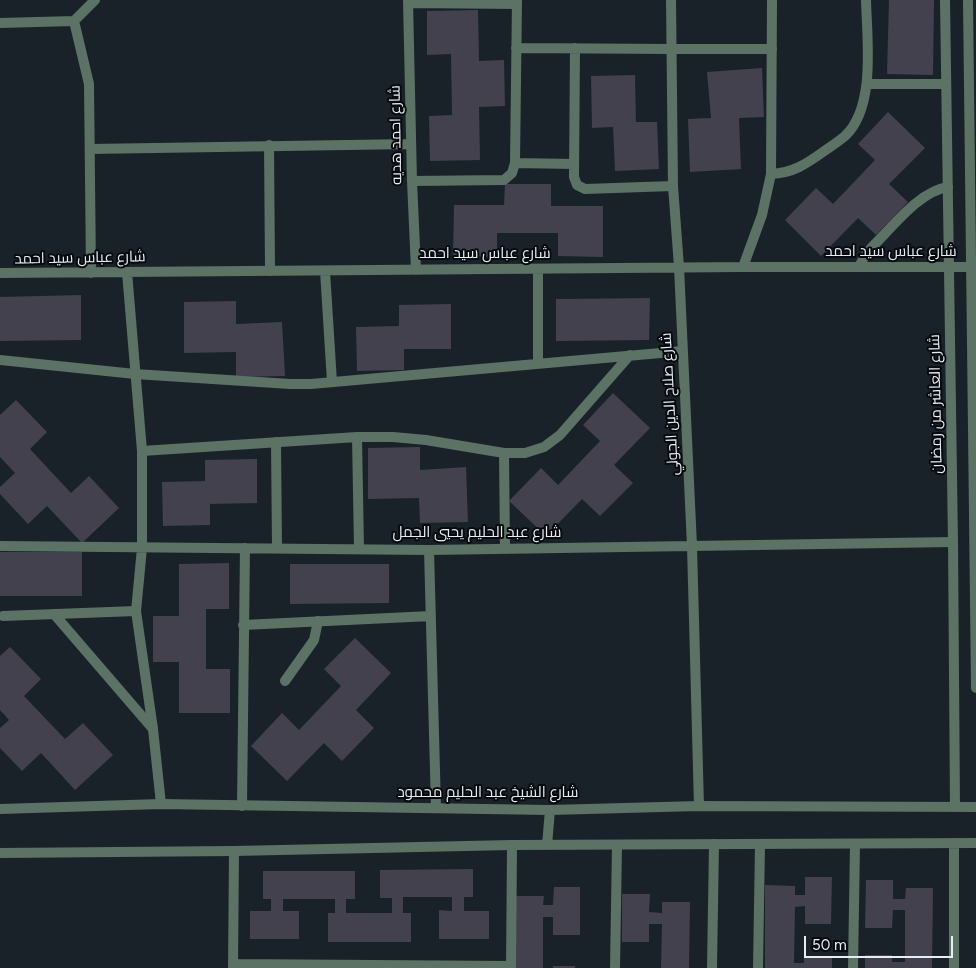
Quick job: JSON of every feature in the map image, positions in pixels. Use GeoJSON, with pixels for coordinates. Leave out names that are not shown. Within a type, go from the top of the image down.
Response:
{"type":"FeatureCollection","features":[{"type":"Feature","properties":{"kind":"street"},"geometry":{"type":"LineString","coordinates":[[0,23],[74,21],[95,0]]}},
{"type":"Feature","properties":{"kind":"street","name":"شارع صلاح الدين الجولي"},"geometry":{"type":"LineString","coordinates":[[671,0],[673,186],[679,268],[692,546],[699,806]]}},
{"type":"Feature","properties":{"kind":"street"},"geometry":{"type":"LineString","coordinates":[[743,267],[762,215],[771,174],[772,0]]}},
{"type":"Feature","properties":{"kind":"street"},"geometry":{"type":"LineString","coordinates":[[771,174],[788,172],[804,166],[845,136],[854,125],[860,112],[867,84],[866,0]]}},
{"type":"Feature","properties":{"kind":"street","name":"شارع العاشر من رمضان"},"geometry":{"type":"LineString","coordinates":[[945,0],[954,542],[955,807]]}},
{"type":"Feature","properties":{"kind":"street"},"geometry":{"type":"LineString","coordinates":[[408,2],[517,2],[515,163],[512,173],[504,180],[412,181]]}},
{"type":"Feature","properties":{"kind":"street","name":"شارع احمد هديه"},"geometry":{"type":"LineString","coordinates":[[408,2],[416,270]]}},
{"type":"Feature","properties":{"kind":"street"},"geometry":{"type":"LineString","coordinates":[[970,7],[973,120],[971,267],[974,286],[976,688]]}},
{"type":"Feature","properties":{"kind":"street"},"geometry":{"type":"LineString","coordinates":[[74,21],[89,84],[91,272]]}},
{"type":"Feature","properties":{"kind":"street"},"geometry":{"type":"LineString","coordinates":[[516,48],[772,49]]}},
{"type":"Feature","properties":{"kind":"street"},"geometry":{"type":"LineString","coordinates":[[575,48],[575,182],[581,188],[586,189],[673,186]]}},
{"type":"Feature","properties":{"kind":"street"},"geometry":{"type":"LineString","coordinates":[[867,84],[946,84]]}},
{"type":"Feature","properties":{"kind":"street"},"geometry":{"type":"LineString","coordinates":[[90,149],[411,144]]}},
{"type":"Feature","properties":{"kind":"street"},"geometry":{"type":"LineString","coordinates":[[269,145],[270,271]]}},
{"type":"Feature","properties":{"kind":"street"},"geometry":{"type":"LineString","coordinates":[[515,163],[574,164]]}},
{"type":"Feature","properties":{"kind":"street"},"geometry":{"type":"LineString","coordinates":[[859,267],[867,252],[922,198],[934,190],[948,187]]}},
{"type":"Feature","properties":{"kind":"street","name":"شارع عباس سيد احمد"},"geometry":{"type":"LineString","coordinates":[[0,273],[971,267]]}},
{"type":"Feature","properties":{"kind":"street"},"geometry":{"type":"LineString","coordinates":[[538,269],[538,364]]}},
{"type":"Feature","properties":{"kind":"street"},"geometry":{"type":"LineString","coordinates":[[325,270],[332,382]]}},
{"type":"Feature","properties":{"kind":"street"},"geometry":{"type":"LineString","coordinates":[[127,272],[142,452],[142,548],[136,611],[153,729],[161,804]]}},
{"type":"Feature","properties":{"kind":"street"},"geometry":{"type":"LineString","coordinates":[[0,360],[135,374],[290,384],[332,382],[683,350]]}},
{"type":"Feature","properties":{"kind":"street"},"geometry":{"type":"LineString","coordinates":[[142,452],[357,437],[393,437],[426,440],[504,453],[525,453],[544,447],[560,435],[630,355]]}},
{"type":"Feature","properties":{"kind":"street"},"geometry":{"type":"LineString","coordinates":[[357,437],[358,549]]}},
{"type":"Feature","properties":{"kind":"street"},"geometry":{"type":"LineString","coordinates":[[276,442],[277,548]]}},
{"type":"Feature","properties":{"kind":"street"},"geometry":{"type":"LineString","coordinates":[[504,453],[506,548]]}},
{"type":"Feature","properties":{"kind":"street","name":"شارع عبد الحليم يحيي الجمل"},"geometry":{"type":"LineString","coordinates":[[0,546],[429,550],[954,542]]}},
{"type":"Feature","properties":{"kind":"street"},"geometry":{"type":"LineString","coordinates":[[242,806],[245,548]]}},
{"type":"Feature","properties":{"kind":"street"},"geometry":{"type":"LineString","coordinates":[[429,550],[436,808]]}},
{"type":"Feature","properties":{"kind":"street"},"geometry":{"type":"LineString","coordinates":[[3,616],[136,611]]}},
{"type":"Feature","properties":{"kind":"street"},"geometry":{"type":"LineString","coordinates":[[54,614],[153,729]]}},
{"type":"Feature","properties":{"kind":"street"},"geometry":{"type":"LineString","coordinates":[[243,625],[431,616]]}},
{"type":"Feature","properties":{"kind":"street"},"geometry":{"type":"LineString","coordinates":[[285,681],[314,640],[318,622]]}},
{"type":"Feature","properties":{"kind":"street","name":"شارع الشيخ عبد الحليم محمود"},"geometry":{"type":"LineString","coordinates":[[0,809],[161,804],[550,810],[699,806],[976,807]]}},
{"type":"Feature","properties":{"kind":"street"},"geometry":{"type":"LineString","coordinates":[[547,845],[550,810]]}},
{"type":"Feature","properties":{"kind":"street"},"geometry":{"type":"LineString","coordinates":[[954,843],[954,968]]}},
{"type":"Feature","properties":{"kind":"street"},"geometry":{"type":"LineString","coordinates":[[0,853],[234,851],[512,845],[976,843]]}},
{"type":"Feature","properties":{"kind":"street"},"geometry":{"type":"LineString","coordinates":[[615,968],[617,844]]}},
{"type":"Feature","properties":{"kind":"street"},"geometry":{"type":"LineString","coordinates":[[712,968],[714,844]]}},
{"type":"Feature","properties":{"kind":"street"},"geometry":{"type":"LineString","coordinates":[[758,968],[760,844]]}},
{"type":"Feature","properties":{"kind":"street"},"geometry":{"type":"LineString","coordinates":[[853,968],[855,844]]}},
{"type":"Feature","properties":{"kind":"street"},"geometry":{"type":"LineString","coordinates":[[234,851],[233,966],[511,967],[512,845]]}},
{"type":"Feature","properties":{"kind":"building"},"geometry":{"type":"Polygon","coordinates":[[[889,0],[934,0],[933,75],[887,74],[889,0]]]}},
{"type":"Feature","properties":{"kind":"building"},"geometry":{"type":"Polygon","coordinates":[[[478,10],[479,61],[504,60],[505,106],[479,107],[480,160],[430,161],[429,116],[452,115],[451,54],[427,55],[427,11],[478,10]]]}},
{"type":"Feature","properties":{"kind":"building"},"geometry":{"type":"Polygon","coordinates":[[[762,68],[764,117],[739,118],[741,169],[690,172],[688,119],[711,118],[707,72],[762,68]]]}},
{"type":"Feature","properties":{"kind":"building"},"geometry":{"type":"Polygon","coordinates":[[[635,75],[636,122],[657,122],[659,169],[615,171],[613,127],[592,128],[591,76],[635,75]]]}},
{"type":"Feature","properties":{"kind":"building"},"geometry":{"type":"Polygon","coordinates":[[[888,112],[925,148],[889,184],[908,202],[876,235],[858,218],[821,256],[785,220],[816,188],[833,204],[875,160],[858,144],[888,112]]]}},
{"type":"Feature","properties":{"kind":"building"},"geometry":{"type":"Polygon","coordinates":[[[505,184],[551,184],[551,206],[603,206],[603,257],[558,256],[558,233],[497,233],[497,257],[453,256],[454,205],[504,205],[505,184]]]}},
{"type":"Feature","properties":{"kind":"building"},"geometry":{"type":"Polygon","coordinates":[[[81,295],[81,340],[0,341],[0,297],[81,295]]]}},
{"type":"Feature","properties":{"kind":"building"},"geometry":{"type":"Polygon","coordinates":[[[650,298],[649,340],[556,341],[556,299],[650,298]]]}},
{"type":"Feature","properties":{"kind":"building"},"geometry":{"type":"Polygon","coordinates":[[[236,301],[236,324],[282,322],[285,376],[236,377],[236,352],[184,353],[184,302],[236,301]]]}},
{"type":"Feature","properties":{"kind":"building"},"geometry":{"type":"Polygon","coordinates":[[[451,304],[451,349],[404,349],[404,370],[357,371],[356,327],[399,326],[399,305],[451,304]]]}},
{"type":"Feature","properties":{"kind":"building"},"geometry":{"type":"Polygon","coordinates":[[[613,393],[650,428],[614,465],[633,483],[600,516],[582,499],[546,536],[509,501],[541,468],[558,485],[600,441],[583,425],[613,393]]]}},
{"type":"Feature","properties":{"kind":"building"},"geometry":{"type":"Polygon","coordinates":[[[16,400],[47,432],[30,449],[71,493],[89,476],[119,508],[82,543],[47,506],[28,524],[0,494],[0,487],[15,473],[0,457],[0,415],[16,400]]]}},
{"type":"Feature","properties":{"kind":"building"},"geometry":{"type":"Polygon","coordinates":[[[420,447],[420,470],[466,467],[468,522],[420,523],[419,498],[368,499],[368,448],[420,447]]]}},
{"type":"Feature","properties":{"kind":"building"},"geometry":{"type":"Polygon","coordinates":[[[257,459],[257,503],[210,504],[210,525],[163,526],[162,482],[205,481],[205,460],[257,459]]]}},
{"type":"Feature","properties":{"kind":"building"},"geometry":{"type":"Polygon","coordinates":[[[0,552],[82,552],[82,596],[0,596],[0,552]]]}},
{"type":"Feature","properties":{"kind":"building"},"geometry":{"type":"Polygon","coordinates":[[[229,563],[229,609],[206,609],[206,669],[230,669],[230,713],[179,713],[179,662],[153,662],[153,616],[179,616],[179,564],[229,563]]]}},
{"type":"Feature","properties":{"kind":"building"},"geometry":{"type":"Polygon","coordinates":[[[290,564],[389,564],[389,603],[290,604],[290,564]]]}},
{"type":"Feature","properties":{"kind":"building"},"geometry":{"type":"Polygon","coordinates":[[[355,638],[391,673],[356,710],[374,728],[342,761],[324,743],[287,781],[251,746],[282,713],[299,730],[341,686],[324,669],[355,638]]]}},
{"type":"Feature","properties":{"kind":"building"},"geometry":{"type":"Polygon","coordinates":[[[10,647],[41,679],[24,696],[65,739],[83,723],[113,755],[75,790],[41,753],[22,771],[0,748],[0,728],[9,720],[0,710],[0,656],[10,647]]]}},
{"type":"Feature","properties":{"kind":"building"},"geometry":{"type":"Polygon","coordinates":[[[473,869],[473,897],[464,897],[464,911],[489,911],[489,939],[439,939],[439,910],[452,911],[452,897],[403,897],[403,913],[411,913],[411,942],[328,942],[328,913],[335,913],[335,899],[283,899],[283,911],[299,911],[299,939],[250,939],[250,911],[271,911],[271,899],[263,899],[263,871],[355,871],[355,899],[346,899],[346,913],[392,913],[392,898],[380,898],[380,870],[473,869]]]}},
{"type":"Feature","properties":{"kind":"building"},"geometry":{"type":"Polygon","coordinates":[[[805,877],[832,877],[831,924],[805,924],[805,906],[795,907],[794,963],[804,963],[804,956],[832,956],[832,968],[765,968],[765,885],[795,886],[795,895],[805,895],[805,877]]]}},
{"type":"Feature","properties":{"kind":"building"},"geometry":{"type":"Polygon","coordinates":[[[866,880],[893,880],[893,899],[905,899],[906,888],[933,888],[932,968],[865,968],[865,955],[892,955],[892,962],[905,962],[905,910],[893,910],[892,928],[865,928],[866,880]]]}},
{"type":"Feature","properties":{"kind":"building"},"geometry":{"type":"Polygon","coordinates":[[[554,887],[580,887],[580,935],[553,935],[553,917],[543,917],[543,968],[513,968],[514,896],[544,896],[543,905],[553,905],[554,887]]]}},
{"type":"Feature","properties":{"kind":"building"},"geometry":{"type":"Polygon","coordinates":[[[622,894],[650,894],[649,912],[662,913],[662,902],[690,902],[689,968],[661,968],[662,924],[649,924],[649,942],[622,942],[622,894]]]}},
{"type":"Feature","properties":{"kind":"building"},"geometry":{"type":"Polygon","coordinates":[[[553,966],[575,966],[575,968],[553,968],[553,966]]]}}]}
